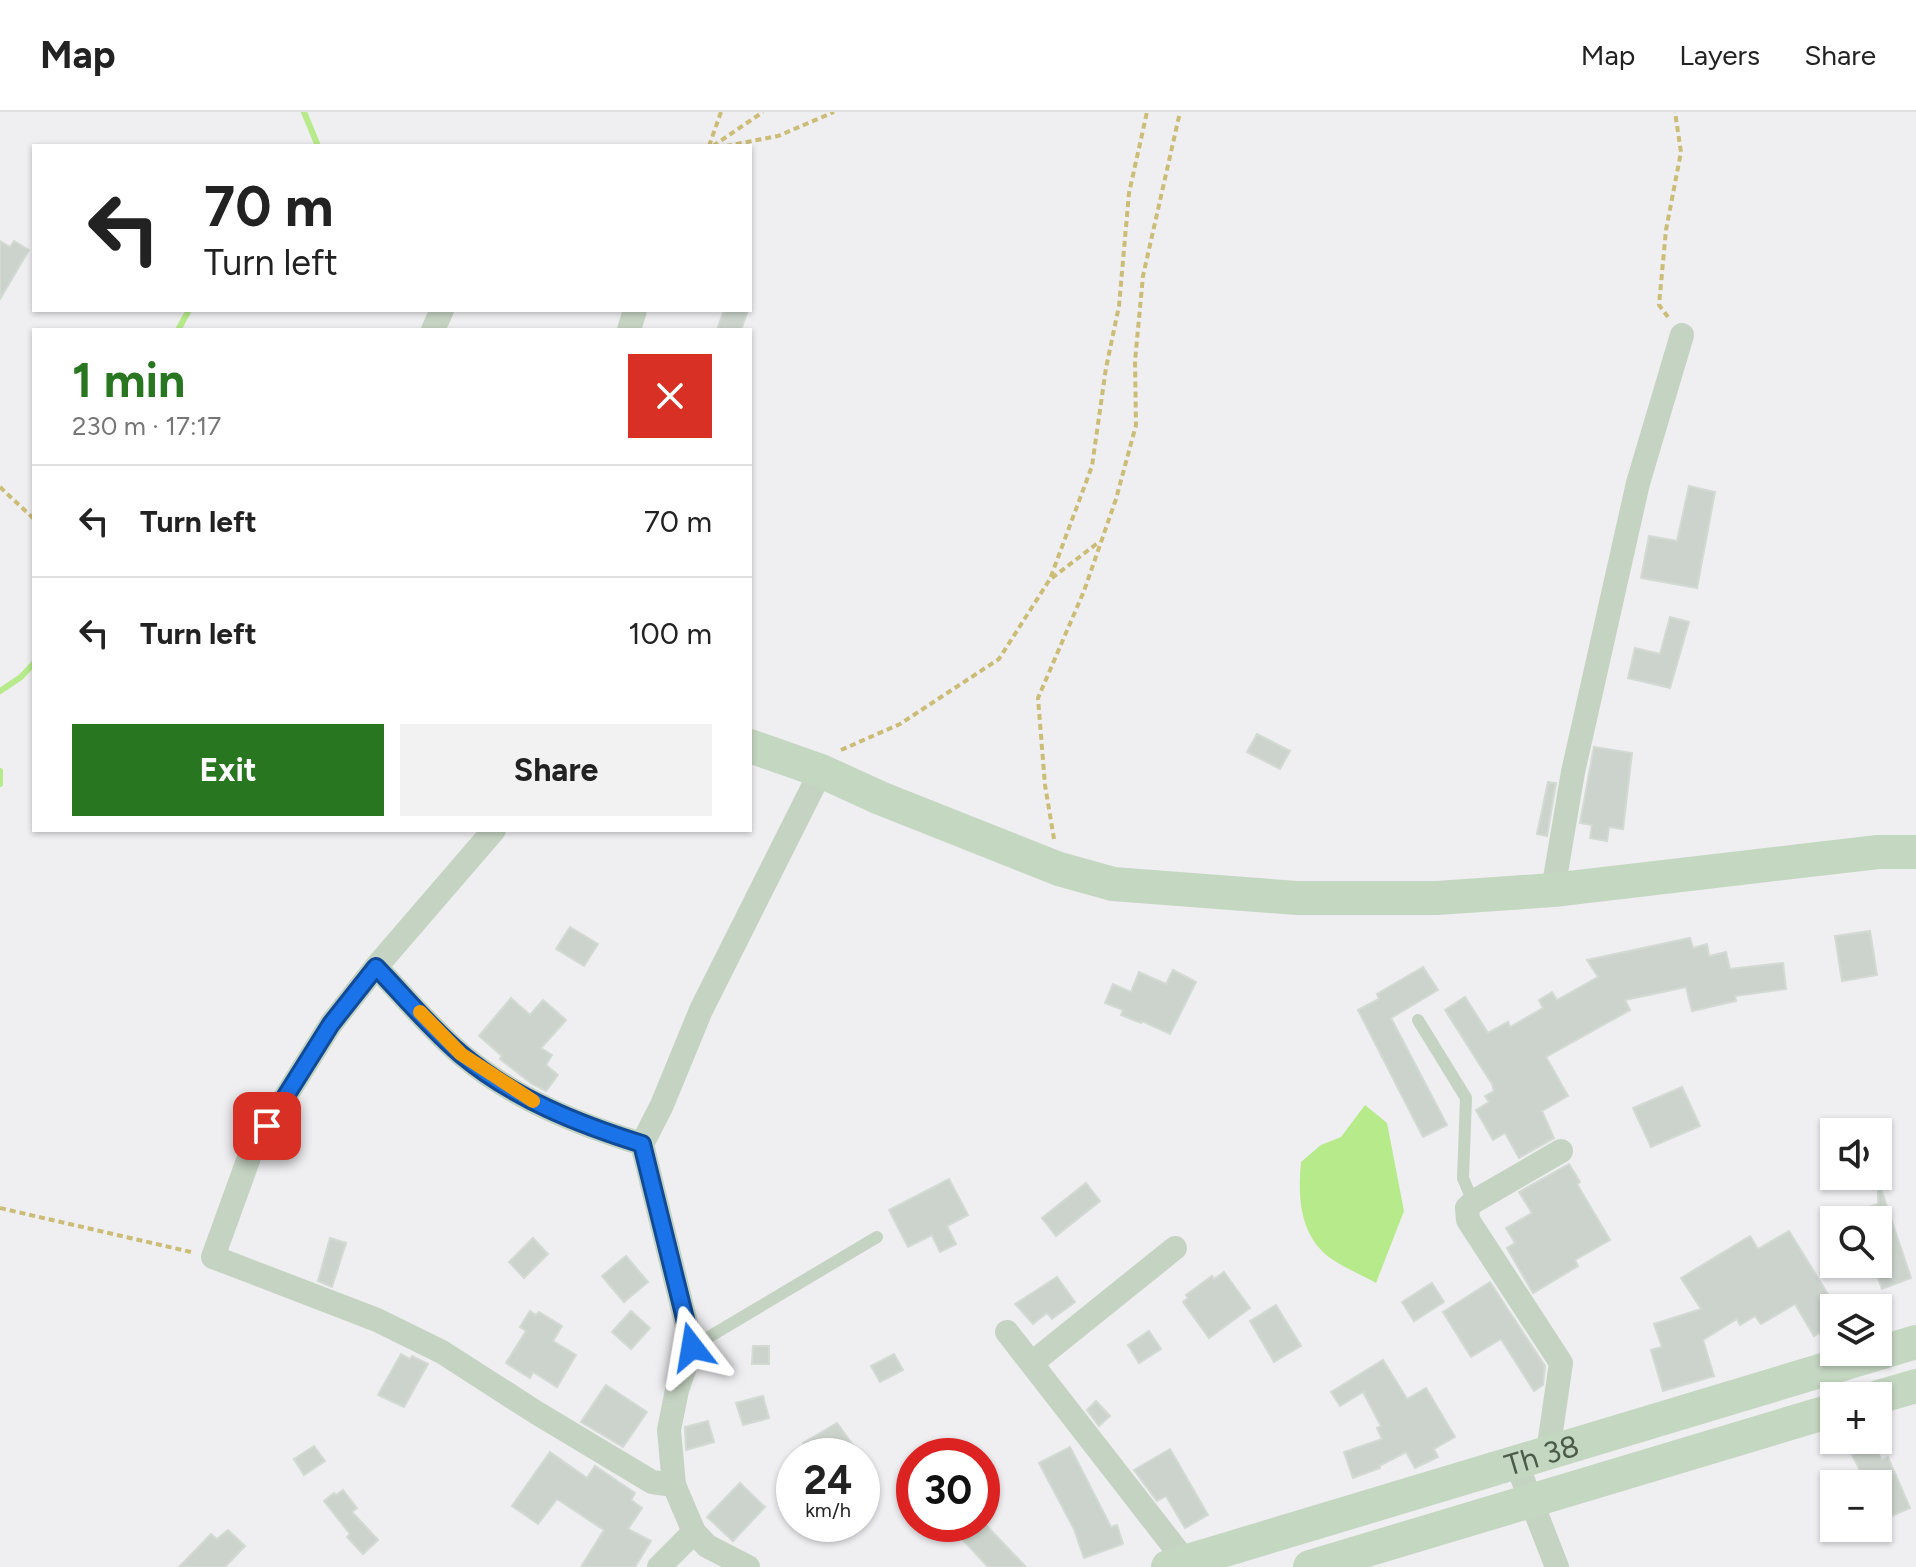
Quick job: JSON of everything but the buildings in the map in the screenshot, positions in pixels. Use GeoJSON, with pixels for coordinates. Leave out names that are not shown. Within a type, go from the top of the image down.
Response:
{"type":"FeatureCollection","features":[{"type":"Feature","properties":{"kind":"street"},"geometry":{"type":"LineString","coordinates":[[1553,890],[1573,772],[1638,483],[1682,335]]}},
{"type":"Feature","properties":{"kind":"street"},"geometry":{"type":"LineString","coordinates":[[752,747],[821,771],[880,798],[1059,869],[1113,884],[1297,898],[1437,898],[1553,890],[1878,852],[1916,852]]}},
{"type":"Feature","properties":{"kind":"street"},"geometry":{"type":"LineString","coordinates":[[748,1567],[707,1546],[694,1532],[674,1485],[669,1430],[677,1390],[692,1347],[642,1144],[662,1105],[701,1010],[821,771]]}},
{"type":"Feature","properties":{"kind":"street"},"geometry":{"type":"LineString","coordinates":[[492,832],[331,1024],[251,1152],[213,1257],[377,1320],[429,1345],[652,1482],[674,1485]]}},
{"type":"Feature","properties":{"kind":"street"},"geometry":{"type":"LineString","coordinates":[[376,967],[461,1054],[499,1081],[543,1107],[585,1126],[642,1144]]}},
{"type":"Feature","properties":{"kind":"street"},"geometry":{"type":"LineString","coordinates":[[1557,1567],[1531,1501],[1532,1457],[1561,1363],[1468,1220],[1467,1208],[1561,1151]]}},
{"type":"Feature","properties":{"kind":"street"},"geometry":{"type":"LineString","coordinates":[[1032,1363],[1175,1248]]}},
{"type":"Feature","properties":{"kind":"street"},"geometry":{"type":"LineString","coordinates":[[1007,1332],[1177,1564]]}},
{"type":"Feature","properties":{"kind":"street","name":"Th 38"},"geometry":{"type":"LineString","coordinates":[[1177,1564],[1916,1342]]}},
{"type":"Feature","properties":{"kind":"street"},"geometry":{"type":"LineString","coordinates":[[1892,1393],[1916,1386]]}},
{"type":"Feature","properties":{"kind":"street","name":"Th 38"},"geometry":{"type":"LineString","coordinates":[[1310,1567],[1820,1414]]}},
{"type":"Feature","properties":{"kind":"street"},"geometry":{"type":"LineString","coordinates":[[659,1567],[694,1532]]}},
{"type":"Feature","properties":{"kind":"lane"},"geometry":{"type":"LineString","coordinates":[[1418,1020],[1466,1098],[1463,1178],[1473,1202]]}},
{"type":"Feature","properties":{"kind":"lane"},"geometry":{"type":"LineString","coordinates":[[692,1347],[877,1237]]}},
{"type":"Feature","properties":{"kind":"path"},"geometry":{"type":"LineString","coordinates":[[712,144],[721,112]]}},
{"type":"Feature","properties":{"kind":"path"},"geometry":{"type":"LineString","coordinates":[[714,144],[763,112]]}},
{"type":"Feature","properties":{"kind":"path"},"geometry":{"type":"LineString","coordinates":[[736,144],[778,136],[834,112]]}},
{"type":"Feature","properties":{"kind":"path"},"geometry":{"type":"LineString","coordinates":[[821,771],[839,751],[900,724],[999,659],[1050,579],[1092,466],[1106,368],[1119,306],[1129,193],[1147,112]]}},
{"type":"Feature","properties":{"kind":"path"},"geometry":{"type":"LineString","coordinates":[[1059,869],[1045,785],[1038,698],[1084,591],[1136,425],[1135,361],[1143,276],[1180,112]]}},
{"type":"Feature","properties":{"kind":"path"},"geometry":{"type":"LineString","coordinates":[[1675,112],[1681,152],[1666,230],[1659,305],[1682,335]]}},
{"type":"Feature","properties":{"kind":"path"},"geometry":{"type":"LineString","coordinates":[[0,487],[32,517]]}},
{"type":"Feature","properties":{"kind":"path"},"geometry":{"type":"LineString","coordinates":[[1050,579],[1101,541]]}},
{"type":"Feature","properties":{"kind":"path"},"geometry":{"type":"LineString","coordinates":[[0,1208],[213,1257]]}},
{"type":"Feature","properties":{"kind":"shaded area"},"geometry":{"type":"Polygon","coordinates":[[[1365,1105],[1387,1123],[1404,1211],[1376,1283],[1340,1264],[1314,1242],[1304,1220],[1300,1197],[1301,1162],[1321,1145],[1341,1137],[1365,1105]]]}},
{"type":"Feature","properties":{"kind":"waterway"},"geometry":{"type":"LineString","coordinates":[[304,112],[317,144]]}},
{"type":"Feature","properties":{"kind":"waterway"},"geometry":{"type":"LineString","coordinates":[[179,328],[188,312]]}},
{"type":"Feature","properties":{"kind":"waterway"},"geometry":{"type":"LineString","coordinates":[[0,691],[32,665]]}},
{"type":"Feature","properties":{"kind":"waterway"},"geometry":{"type":"LineString","coordinates":[[0,771],[0,784]]}},
{"type":"Feature","properties":{"kind":"slow traffic"},"geometry":{"type":"LineString","coordinates":[[420,1012],[461,1054],[533,1101]]}},
{"type":"Feature","properties":{"kind":"route"},"geometry":{"type":"LineString","coordinates":[[267,1126],[331,1024],[376,967],[461,1054],[499,1081],[543,1107],[585,1126],[642,1144],[692,1347]]}}]}
